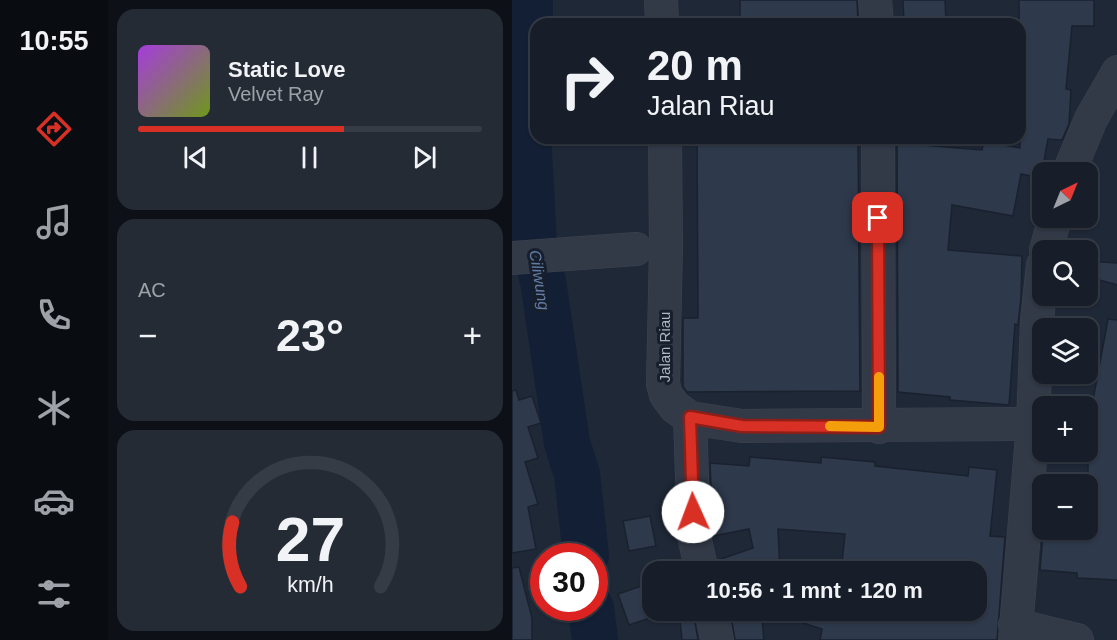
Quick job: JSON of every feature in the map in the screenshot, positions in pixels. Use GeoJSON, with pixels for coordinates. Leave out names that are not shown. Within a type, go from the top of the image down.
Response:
{"type":"FeatureCollection","features":[{"type":"Feature","properties":{"kind":"street"},"geometry":{"type":"LineString","coordinates":[[661,0],[662,18]]}},
{"type":"Feature","properties":{"kind":"street"},"geometry":{"type":"LineString","coordinates":[[875,0],[877,18]]}},
{"type":"Feature","properties":{"kind":"street"},"geometry":{"type":"LineString","coordinates":[[1074,162],[1091,119],[1118,72]]}},
{"type":"Feature","properties":{"kind":"street","name":"Jalan Riau"},"geometry":{"type":"LineString","coordinates":[[665,144],[666,247],[663,384],[666,395],[675,407],[690,417]]}},
{"type":"Feature","properties":{"kind":"street"},"geometry":{"type":"LineString","coordinates":[[878,144],[879,427]]}},
{"type":"Feature","properties":{"kind":"street"},"geometry":{"type":"LineString","coordinates":[[522,258],[636,249]]}},
{"type":"Feature","properties":{"kind":"street"},"geometry":{"type":"LineString","coordinates":[[1034,396],[1039,306]]}},
{"type":"Feature","properties":{"kind":"street"},"geometry":{"type":"LineString","coordinates":[[700,561],[694,536],[690,417],[742,426],[879,427],[1032,424]]}},
{"type":"Feature","properties":{"kind":"street"},"geometry":{"type":"LineString","coordinates":[[1032,436],[1015,633],[1077,640]]}},
{"type":"Feature","properties":{"kind":"street"},"geometry":{"type":"LineString","coordinates":[[714,621],[718,640]]}},
{"type":"Feature","properties":{"kind":"building"},"geometry":{"type":"Polygon","coordinates":[[[740,0],[857,0],[858,18],[740,18],[740,0]]]}},
{"type":"Feature","properties":{"kind":"building"},"geometry":{"type":"Polygon","coordinates":[[[903,0],[945,0],[946,18],[904,18],[903,0]]]}},
{"type":"Feature","properties":{"kind":"building"},"geometry":{"type":"Polygon","coordinates":[[[1019,0],[1094,0],[1094,26],[1072,26],[1066,89],[1071,90],[1069,124],[1062,140],[1048,139],[1044,162],[1032,162],[1032,176],[1021,174],[1013,216],[952,205],[948,250],[1022,256],[1021,298],[1018,325],[1015,324],[1009,405],[950,400],[950,397],[898,392],[897,144],[982,150],[983,144],[1020,148],[1020,144],[1026,144],[1026,18],[1019,18],[1019,0]]]}},
{"type":"Feature","properties":{"kind":"building"},"geometry":{"type":"Polygon","coordinates":[[[697,144],[858,144],[860,391],[687,392],[683,387],[683,318],[698,318],[697,144]]]}},
{"type":"Feature","properties":{"kind":"building"},"geometry":{"type":"Polygon","coordinates":[[[1098,262],[1118,263],[1118,285],[1098,280],[1098,262]]]}},
{"type":"Feature","properties":{"kind":"building"},"geometry":{"type":"Polygon","coordinates":[[[1108,319],[1118,320],[1118,580],[1077,578],[1077,573],[1040,570],[1042,540],[1098,540],[1098,474],[1088,474],[1088,462],[1098,462],[1098,396],[1094,396],[1096,384],[1098,384],[1108,319]]]}},
{"type":"Feature","properties":{"kind":"building"},"geometry":{"type":"Polygon","coordinates":[[[516,390],[519,400],[532,396],[541,423],[528,427],[538,458],[525,462],[538,504],[528,507],[535,543],[530,543],[530,550],[512,553],[512,391],[516,390]]]}},
{"type":"Feature","properties":{"kind":"building"},"geometry":{"type":"Polygon","coordinates":[[[750,457],[821,463],[821,457],[875,462],[875,466],[968,476],[969,467],[997,470],[990,536],[1005,537],[997,640],[820,640],[822,629],[797,621],[987,621],[987,561],[842,561],[845,534],[778,529],[779,561],[718,561],[753,548],[749,529],[713,536],[710,463],[749,466],[750,457]]]}},
{"type":"Feature","properties":{"kind":"building"},"geometry":{"type":"Polygon","coordinates":[[[650,516],[656,546],[629,551],[623,521],[650,516]]]}},
{"type":"Feature","properties":{"kind":"building"},"geometry":{"type":"Polygon","coordinates":[[[519,567],[530,610],[530,621],[532,621],[532,640],[512,640],[512,568],[519,567]]]}},
{"type":"Feature","properties":{"kind":"building"},"geometry":{"type":"Polygon","coordinates":[[[642,586],[642,621],[629,625],[618,594],[642,586]]]}},
{"type":"Feature","properties":{"kind":"building"},"geometry":{"type":"Polygon","coordinates":[[[680,621],[695,621],[698,640],[682,640],[680,621]]]}},
{"type":"Feature","properties":{"kind":"building"},"geometry":{"type":"Polygon","coordinates":[[[732,621],[762,621],[764,640],[735,640],[732,621]]]}},
{"type":"Feature","properties":{"kind":"waterway","name":"Ciliwung"},"geometry":{"type":"LineString","coordinates":[[530,0],[529,152],[534,245],[543,281],[567,443],[577,474],[585,543]]}},
{"type":"Feature","properties":{"kind":"waterway","name":"Ciliwung"},"geometry":{"type":"LineString","coordinates":[[593,621],[595,640]]}},
{"type":"Feature","properties":{"kind":"slow traffic"},"geometry":{"type":"LineString","coordinates":[[830,426],[879,427],[879,377]]}},
{"type":"Feature","properties":{"kind":"route"},"geometry":{"type":"LineString","coordinates":[[693,512],[690,417],[742,426],[879,427],[878,218]]}}]}
